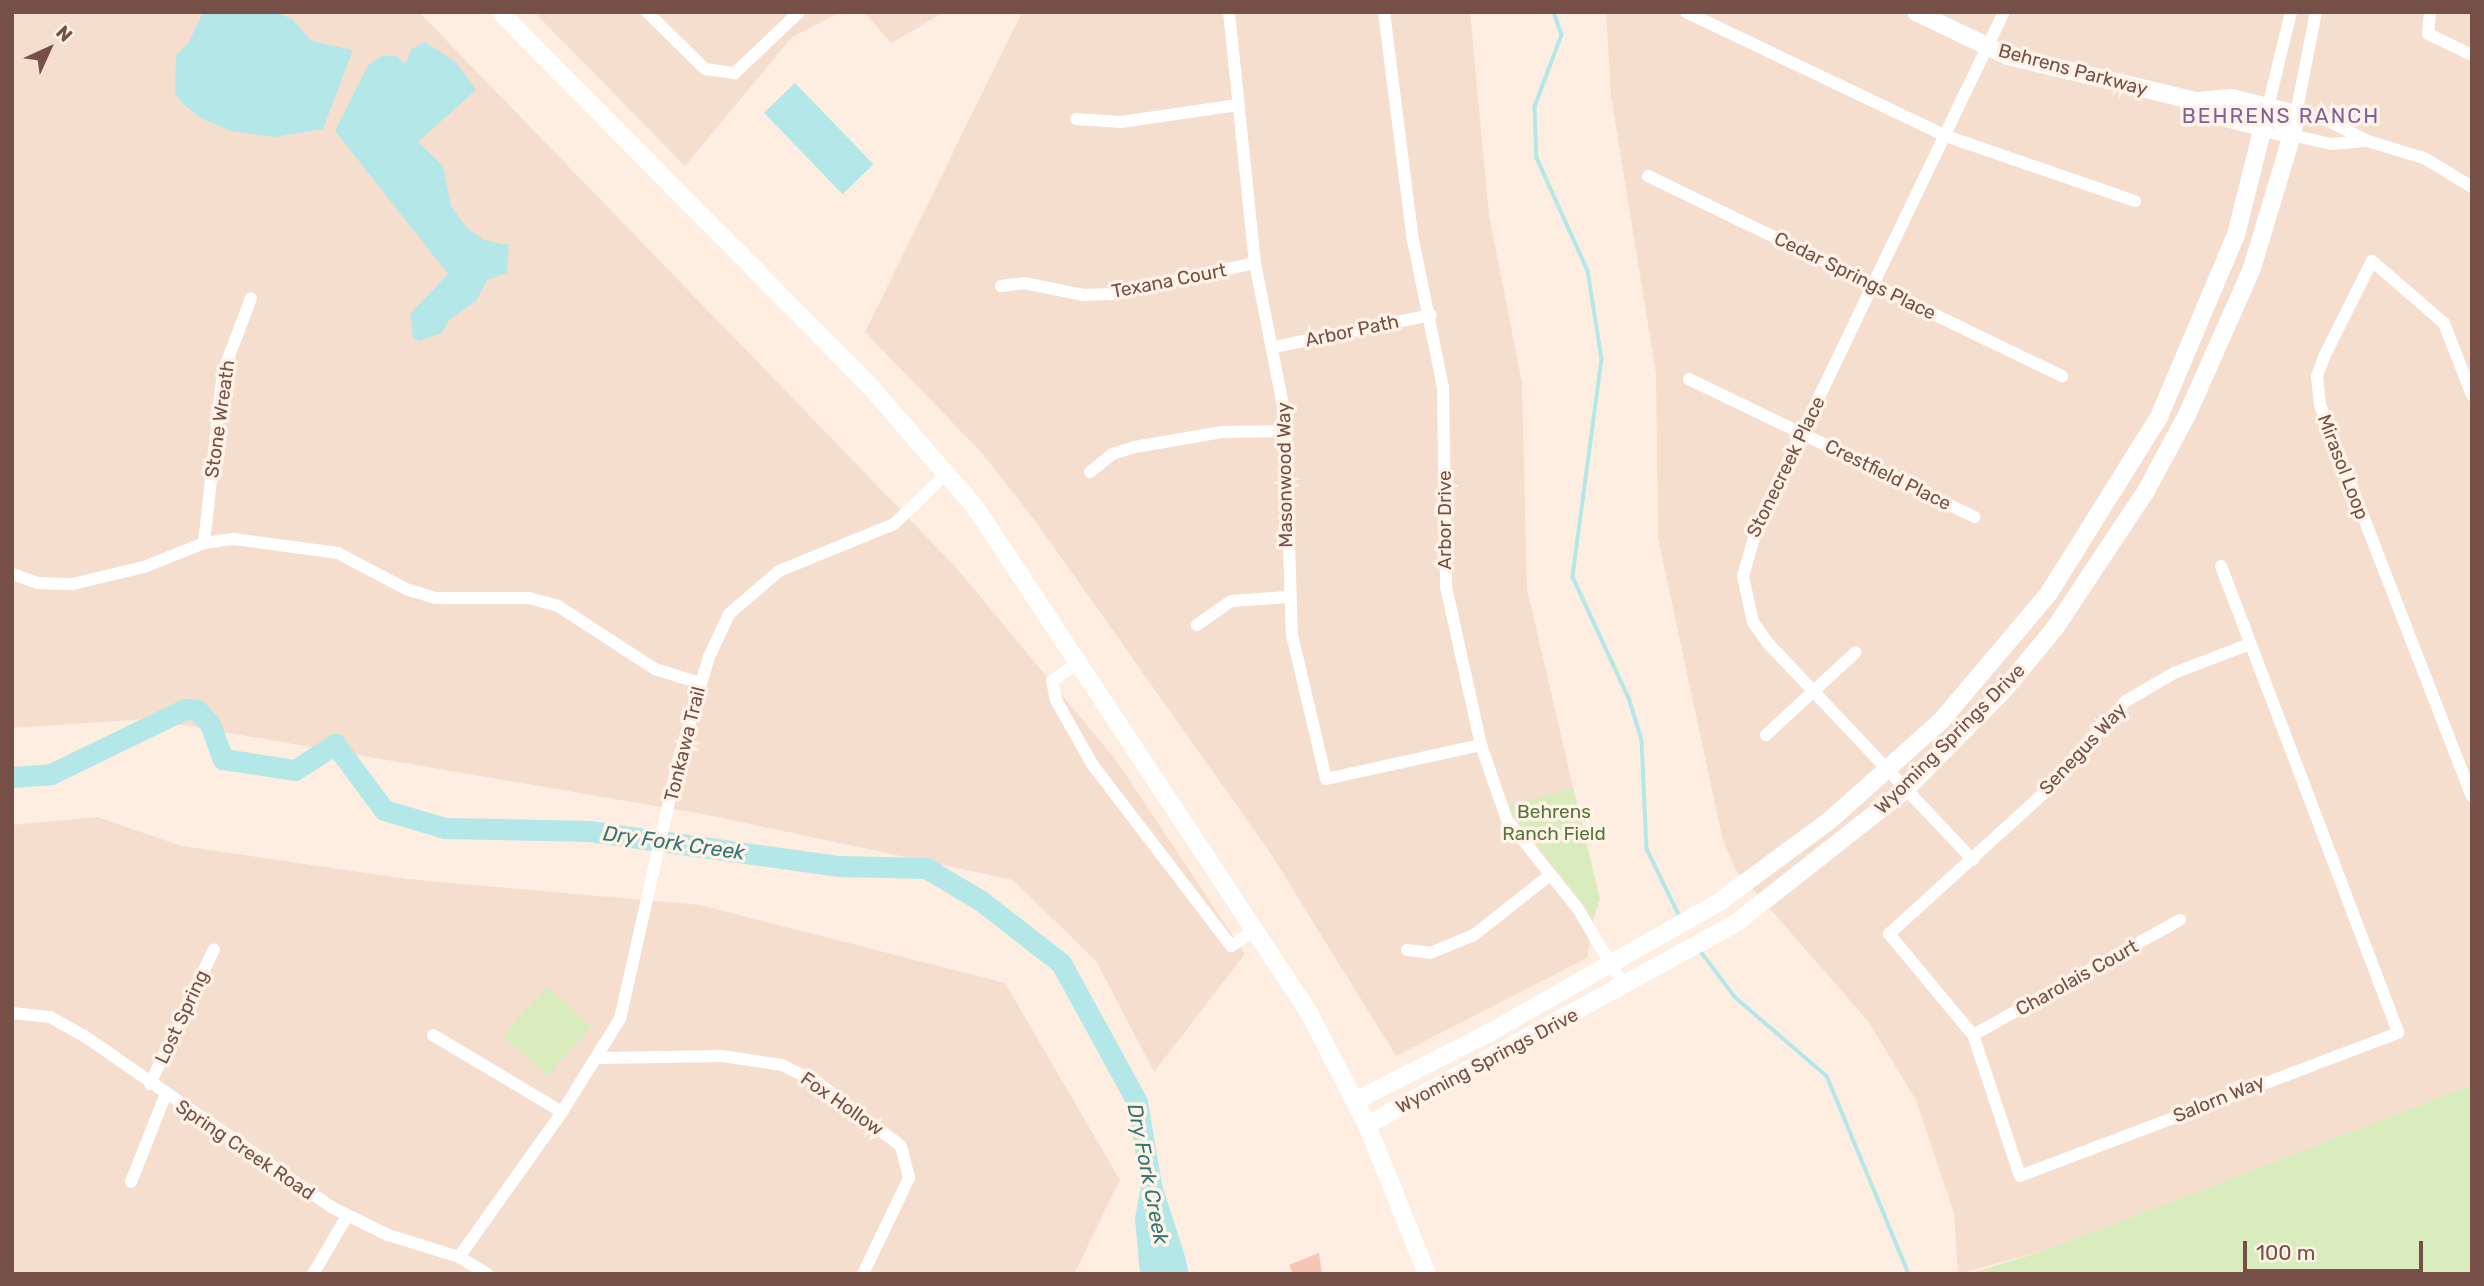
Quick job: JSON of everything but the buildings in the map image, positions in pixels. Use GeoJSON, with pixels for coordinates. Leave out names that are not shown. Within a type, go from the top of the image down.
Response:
{"type":"FeatureCollection","features":[{"type":"Feature","properties":{"kind":"street"},"geometry":{"type":"LineString","coordinates":[[500,12],[868,384],[947,473],[1052,615],[1080,662],[1256,929],[1355,1101],[1427,1274]]}},
{"type":"Feature","properties":{"kind":"street"},"geometry":{"type":"LineString","coordinates":[[647,12],[705,69],[735,74],[799,12]]}},
{"type":"Feature","properties":{"kind":"street","name":"Masonwood Way"},"geometry":{"type":"LineString","coordinates":[[1229,12],[1255,264],[1274,347],[1285,431],[1288,597],[1326,779],[1481,745]]}},
{"type":"Feature","properties":{"kind":"street","name":"Arbor Drive"},"geometry":{"type":"LineString","coordinates":[[1384,12],[1412,235],[1431,315],[1445,425],[1446,587],[1481,745],[1500,806],[1624,986]]}},
{"type":"Feature","properties":{"kind":"street"},"geometry":{"type":"LineString","coordinates":[[1686,12],[1946,136],[2135,201]]}},
{"type":"Feature","properties":{"kind":"street","name":"Behrens Parkway"},"geometry":{"type":"LineString","coordinates":[[1916,12],[1988,47],[2036,65],[2196,102],[2219,116],[2330,144],[2368,141]]}},
{"type":"Feature","properties":{"kind":"street","name":"Stonecreek Place"},"geometry":{"type":"LineString","coordinates":[[1888,773],[1753,622],[1743,576],[1748,548],[2004,12]]}},
{"type":"Feature","properties":{"kind":"street","name":"Wyoming Springs Drive"},"geometry":{"type":"LineString","coordinates":[[1355,1101],[1611,965],[1718,902],[1888,773],[1941,722],[2049,593],[2152,428],[2216,289],[2258,163],[2263,128],[2291,12]]}},
{"type":"Feature","properties":{"kind":"street","name":"Wyoming Springs Drive"},"geometry":{"type":"LineString","coordinates":[[1367,1125],[1663,967],[1736,923],[1904,791],[2003,691],[2055,628],[2146,491],[2187,415],[2252,268],[2292,135],[2316,12]]}},
{"type":"Feature","properties":{"kind":"street"},"geometry":{"type":"LineString","coordinates":[[2430,12],[2428,34],[2472,55]]}},
{"type":"Feature","properties":{"kind":"street","name":"Behrens Parkway"},"geometry":{"type":"LineString","coordinates":[[2196,102],[2219,97],[2327,120],[2368,141],[2426,159],[2472,187]]}},
{"type":"Feature","properties":{"kind":"street"},"geometry":{"type":"LineString","coordinates":[[1076,119],[1121,122],[1238,105]]}},
{"type":"Feature","properties":{"kind":"street","name":"Cedar Springs Place"},"geometry":{"type":"LineString","coordinates":[[1648,176],[2062,376]]}},
{"type":"Feature","properties":{"kind":"street","name":"Mirasol Loop"},"geometry":{"type":"LineString","coordinates":[[2472,395],[2444,323],[2372,261],[2317,376],[2320,405],[2472,796]]}},
{"type":"Feature","properties":{"kind":"street","name":"Texana Court"},"geometry":{"type":"LineString","coordinates":[[1001,286],[1024,283],[1083,295],[1112,294],[1255,264]]}},
{"type":"Feature","properties":{"kind":"street","name":"Stone Wreath"},"geometry":{"type":"LineString","coordinates":[[204,543],[223,372],[251,299]]}},
{"type":"Feature","properties":{"kind":"street","name":"Arbor Path"},"geometry":{"type":"LineString","coordinates":[[1274,347],[1431,315]]}},
{"type":"Feature","properties":{"kind":"street","name":"Crestfield Place"},"geometry":{"type":"LineString","coordinates":[[1689,379],[1974,517]]}},
{"type":"Feature","properties":{"kind":"street"},"geometry":{"type":"LineString","coordinates":[[1090,472],[1112,454],[1135,447],[1222,432],[1285,431]]}},
{"type":"Feature","properties":{"kind":"street","name":"Tonkawa Trail"},"geometry":{"type":"LineString","coordinates":[[459,1257],[599,1058],[627,999],[675,777],[701,683],[729,614],[755,587],[795,562],[894,524],[947,473]]}},
{"type":"Feature","properties":{"kind":"street"},"geometry":{"type":"LineString","coordinates":[[12,574],[38,583],[73,584],[134,570],[204,543],[254,541],[338,553],[407,589],[435,598],[548,603],[593,624],[655,669],[701,683]]}},
{"type":"Feature","properties":{"kind":"street"},"geometry":{"type":"LineString","coordinates":[[2221,566],[2247,645]]}},
{"type":"Feature","properties":{"kind":"street"},"geometry":{"type":"LineString","coordinates":[[1197,625],[1231,601],[1288,597]]}},
{"type":"Feature","properties":{"kind":"street","name":"Senegus Way"},"geometry":{"type":"LineString","coordinates":[[1973,860],[2126,701],[2174,673],[2247,645]]}},
{"type":"Feature","properties":{"kind":"street","name":"Salorn Way"},"geometry":{"type":"LineString","coordinates":[[1973,860],[1889,934],[1973,1035],[2020,1176],[2398,1033],[2247,645]]}},
{"type":"Feature","properties":{"kind":"street"},"geometry":{"type":"LineString","coordinates":[[1766,735],[1856,652]]}},
{"type":"Feature","properties":{"kind":"street"},"geometry":{"type":"LineString","coordinates":[[1080,662],[1052,681],[1056,700],[1092,764],[1231,946],[1256,929]]}},
{"type":"Feature","properties":{"kind":"street"},"geometry":{"type":"LineString","coordinates":[[1888,773],[1973,860]]}},
{"type":"Feature","properties":{"kind":"street"},"geometry":{"type":"LineString","coordinates":[[1407,950],[1430,953],[1474,935],[1550,875]]}},
{"type":"Feature","properties":{"kind":"street","name":"Charolais Court"},"geometry":{"type":"LineString","coordinates":[[1973,1035],[2180,920]]}},
{"type":"Feature","properties":{"kind":"street","name":"Lost Spring"},"geometry":{"type":"LineString","coordinates":[[150,1084],[214,949]]}},
{"type":"Feature","properties":{"kind":"street","name":"Spring Creek Road"},"geometry":{"type":"LineString","coordinates":[[12,1013],[67,1025],[165,1096],[347,1216],[459,1257],[487,1274]]}},
{"type":"Feature","properties":{"kind":"street"},"geometry":{"type":"LineString","coordinates":[[433,1035],[562,1112]]}},
{"type":"Feature","properties":{"kind":"street","name":"Fox Hollow"},"geometry":{"type":"LineString","coordinates":[[599,1058],[722,1056],[782,1065],[818,1083],[901,1146],[909,1178],[863,1274]]}},
{"type":"Feature","properties":{"kind":"street"},"geometry":{"type":"LineString","coordinates":[[131,1182],[165,1096]]}},
{"type":"Feature","properties":{"kind":"street"},"geometry":{"type":"LineString","coordinates":[[313,1274],[347,1216]]}},
{"type":"Feature","properties":{"kind":"shaded area"},"geometry":{"type":"Polygon","coordinates":[[[12,12],[419,12],[954,565],[1116,760],[1245,954],[1154,1072],[1096,961],[1013,880],[708,815],[147,719],[12,728],[12,12]]]}},
{"type":"Feature","properties":{"kind":"shaded area"},"geometry":{"type":"Polygon","coordinates":[[[534,12],[841,12],[792,37],[685,166],[534,12]]]}},
{"type":"Feature","properties":{"kind":"shaded area"},"geometry":{"type":"Polygon","coordinates":[[[864,12],[945,12],[891,43],[864,12]]]}},
{"type":"Feature","properties":{"kind":"shaded area"},"geometry":{"type":"Polygon","coordinates":[[[1022,12],[1470,12],[1489,215],[1522,383],[1527,589],[1573,787],[1507,806],[1594,918],[1587,958],[1396,1056],[1271,854],[1036,522],[981,452],[865,332],[1022,12]]]}},
{"type":"Feature","properties":{"kind":"shaded area"},"geometry":{"type":"Polygon","coordinates":[[[1606,12],[2472,12],[2472,1085],[2047,1250],[1958,1274],[1954,1213],[1916,1100],[1868,1021],[1736,870],[1723,841],[1658,538],[1656,374],[1611,96],[1606,12]]]}},
{"type":"Feature","properties":{"kind":"shaded area"},"geometry":{"type":"Polygon","coordinates":[[[97,817],[182,846],[407,879],[700,905],[1005,983],[1120,1180],[1074,1274],[12,1274],[12,825],[97,817]]]}},
{"type":"Feature","properties":{"kind":"green space","name":"Behrens Ranch Field"},"geometry":{"type":"Polygon","coordinates":[[[1573,787],[1600,899],[1594,918],[1507,806],[1573,787]]]}},
{"type":"Feature","properties":{"kind":"green space"},"geometry":{"type":"Polygon","coordinates":[[[547,987],[592,1027],[547,1076],[503,1036],[547,987]]]}},
{"type":"Feature","properties":{"kind":"green space"},"geometry":{"type":"Polygon","coordinates":[[[2472,1085],[2472,1274],[1968,1274],[2047,1250],[2472,1085]]]}},
{"type":"Feature","properties":{"kind":"water"},"geometry":{"type":"Polygon","coordinates":[[[203,12],[275,12],[292,19],[312,41],[353,50],[323,129],[274,137],[231,131],[202,119],[183,104],[175,93],[176,55],[188,44],[203,12]]]}},
{"type":"Feature","properties":{"kind":"water"},"geometry":{"type":"Polygon","coordinates":[[[425,42],[456,62],[476,90],[418,142],[443,166],[451,206],[467,228],[484,240],[509,245],[507,273],[487,280],[476,301],[449,320],[442,333],[419,341],[413,338],[410,314],[448,274],[335,131],[368,65],[382,56],[396,56],[405,64],[411,49],[425,42]]]}},
{"type":"Feature","properties":{"kind":"water"},"geometry":{"type":"Polygon","coordinates":[[[795,83],[873,164],[843,194],[764,113],[795,83]]]}},
{"type":"Feature","properties":{"kind":"water"},"geometry":{"type":"Polygon","coordinates":[[[1157,1169],[1189,1274],[1140,1274],[1135,1218],[1141,1185],[1157,1169]]]}},
{"type":"Feature","properties":{"kind":"waterway"},"geometry":{"type":"LineString","coordinates":[[1554,12],[1562,35],[1535,107],[1537,158],[1588,271],[1602,359],[1573,577],[1629,698],[1642,740],[1647,849],[1681,919]]}},
{"type":"Feature","properties":{"kind":"waterway","name":"Dry Fork Creek"},"geometry":{"type":"LineString","coordinates":[[12,777],[51,774],[185,709],[197,710],[210,724],[223,759],[295,770],[335,744],[384,810],[445,828],[589,831],[838,866],[926,868],[980,900],[1061,963],[1137,1102],[1154,1203]]}},
{"type":"Feature","properties":{"kind":"waterway"},"geometry":{"type":"LineString","coordinates":[[1699,949],[1735,997],[1827,1076],[1909,1274]]}},
{"type":"Feature","properties":{"kind":"district","name":"BEHRENS RANCH"},"geometry":{"type":"Point","coordinates":[2281,116]}}]}
